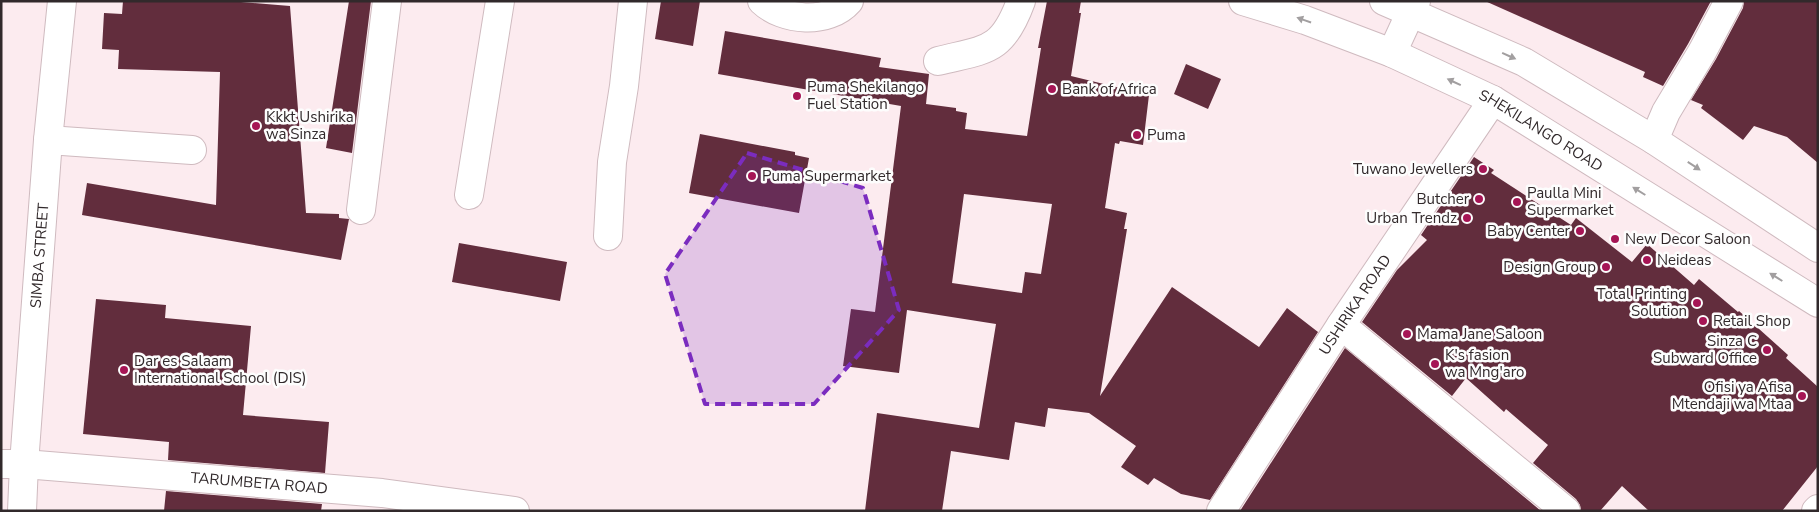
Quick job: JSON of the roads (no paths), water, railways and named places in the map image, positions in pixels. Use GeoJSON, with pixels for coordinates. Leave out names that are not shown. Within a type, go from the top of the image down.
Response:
{"type":"FeatureCollection","features":[{"type":"Feature","properties":{"kind":"street","name":"SIMBA STREET"},"geometry":{"type":"LineString","coordinates":[[22,511],[13,464],[62,1]]}},
{"type":"Feature","properties":{"kind":"street"},"geometry":{"type":"LineString","coordinates":[[361,210],[387,1]]}},
{"type":"Feature","properties":{"kind":"street"},"geometry":{"type":"LineString","coordinates":[[469,195],[500,1]]}},
{"type":"Feature","properties":{"kind":"street"},"geometry":{"type":"LineString","coordinates":[[608,236],[612,162],[624,86],[633,1]]}},
{"type":"Feature","properties":{"kind":"street"},"geometry":{"type":"LineString","coordinates":[[762,1],[770,8],[794,16],[818,17],[843,8],[849,1]]}},
{"type":"Feature","properties":{"kind":"street"},"geometry":{"type":"LineString","coordinates":[[938,61],[990,48],[1003,37],[1014,20],[1021,1]]}},
{"type":"Feature","properties":{"kind":"street","name":"SHEKILANGO ROAD"},"geometry":{"type":"LineString","coordinates":[[1243,1],[1305,20],[1392,53],[1494,100],[1818,303]]}},
{"type":"Feature","properties":{"kind":"street"},"geometry":{"type":"LineString","coordinates":[[1384,1],[1414,7],[1524,62],[1654,140],[1818,248]]}},
{"type":"Feature","properties":{"kind":"street"},"geometry":{"type":"LineString","coordinates":[[1654,140],[1666,112],[1702,52],[1728,1]]}},
{"type":"Feature","properties":{"kind":"street"},"geometry":{"type":"LineString","coordinates":[[1392,53],[1414,7]]}},
{"type":"Feature","properties":{"kind":"street","name":"USHIRIKA ROAD"},"geometry":{"type":"LineString","coordinates":[[1221,511],[1340,325],[1494,100]]}},
{"type":"Feature","properties":{"kind":"street"},"geometry":{"type":"LineString","coordinates":[[48,140],[192,150]]}},
{"type":"Feature","properties":{"kind":"street"},"geometry":{"type":"LineString","coordinates":[[1340,325],[1566,511]]}},
{"type":"Feature","properties":{"kind":"street","name":"TARUMBETA ROAD"},"geometry":{"type":"LineString","coordinates":[[13,464],[382,502],[515,511]]}},
{"type":"Feature","properties":{"kind":"place","name":"Bank of Africa"},"geometry":{"type":"Point","coordinates":[1052,89]}},
{"type":"Feature","properties":{"kind":"place","name":"Puma Shekilango Fuel Station"},"geometry":{"type":"Point","coordinates":[797,96]}},
{"type":"Feature","properties":{"kind":"place","name":"Kkkt Ushirika wa Sinza"},"geometry":{"type":"Point","coordinates":[256,126]}},
{"type":"Feature","properties":{"kind":"place","name":"Puma"},"geometry":{"type":"Point","coordinates":[1137,135]}},
{"type":"Feature","properties":{"kind":"place","name":"Tuwano Jewellers"},"geometry":{"type":"Point","coordinates":[1483,169]}},
{"type":"Feature","properties":{"kind":"place","name":"Puma Supermarket"},"geometry":{"type":"Point","coordinates":[752,176]}},
{"type":"Feature","properties":{"kind":"place","name":"Butcher"},"geometry":{"type":"Point","coordinates":[1479,199]}},
{"type":"Feature","properties":{"kind":"place","name":"Paulla Mini Supermarket"},"geometry":{"type":"Point","coordinates":[1517,202]}},
{"type":"Feature","properties":{"kind":"place","name":"Urban Trendz"},"geometry":{"type":"Point","coordinates":[1467,218]}},
{"type":"Feature","properties":{"kind":"place","name":"Baby Center"},"geometry":{"type":"Point","coordinates":[1580,231]}},
{"type":"Feature","properties":{"kind":"place","name":"New Decor Saloon"},"geometry":{"type":"Point","coordinates":[1615,239]}},
{"type":"Feature","properties":{"kind":"place","name":"Neideas"},"geometry":{"type":"Point","coordinates":[1647,260]}},
{"type":"Feature","properties":{"kind":"place","name":"Design Group"},"geometry":{"type":"Point","coordinates":[1606,267]}},
{"type":"Feature","properties":{"kind":"place","name":"Total Printing Solution"},"geometry":{"type":"Point","coordinates":[1697,303]}},
{"type":"Feature","properties":{"kind":"place","name":"Retail Shop"},"geometry":{"type":"Point","coordinates":[1703,321]}},
{"type":"Feature","properties":{"kind":"place","name":"Mama Jane Saloon"},"geometry":{"type":"Point","coordinates":[1407,334]}},
{"type":"Feature","properties":{"kind":"place","name":"Sinza C Subward Office"},"geometry":{"type":"Point","coordinates":[1767,350]}},
{"type":"Feature","properties":{"kind":"place","name":"K's fasion wa Mng'aro"},"geometry":{"type":"Point","coordinates":[1435,364]}},
{"type":"Feature","properties":{"kind":"place","name":"Dar es Salaam International School (DIS)"},"geometry":{"type":"Point","coordinates":[124,370]}},
{"type":"Feature","properties":{"kind":"place","name":"Ofisi ya Afisa Mtendaji wa Mtaa"},"geometry":{"type":"Point","coordinates":[1802,396]}}]}
